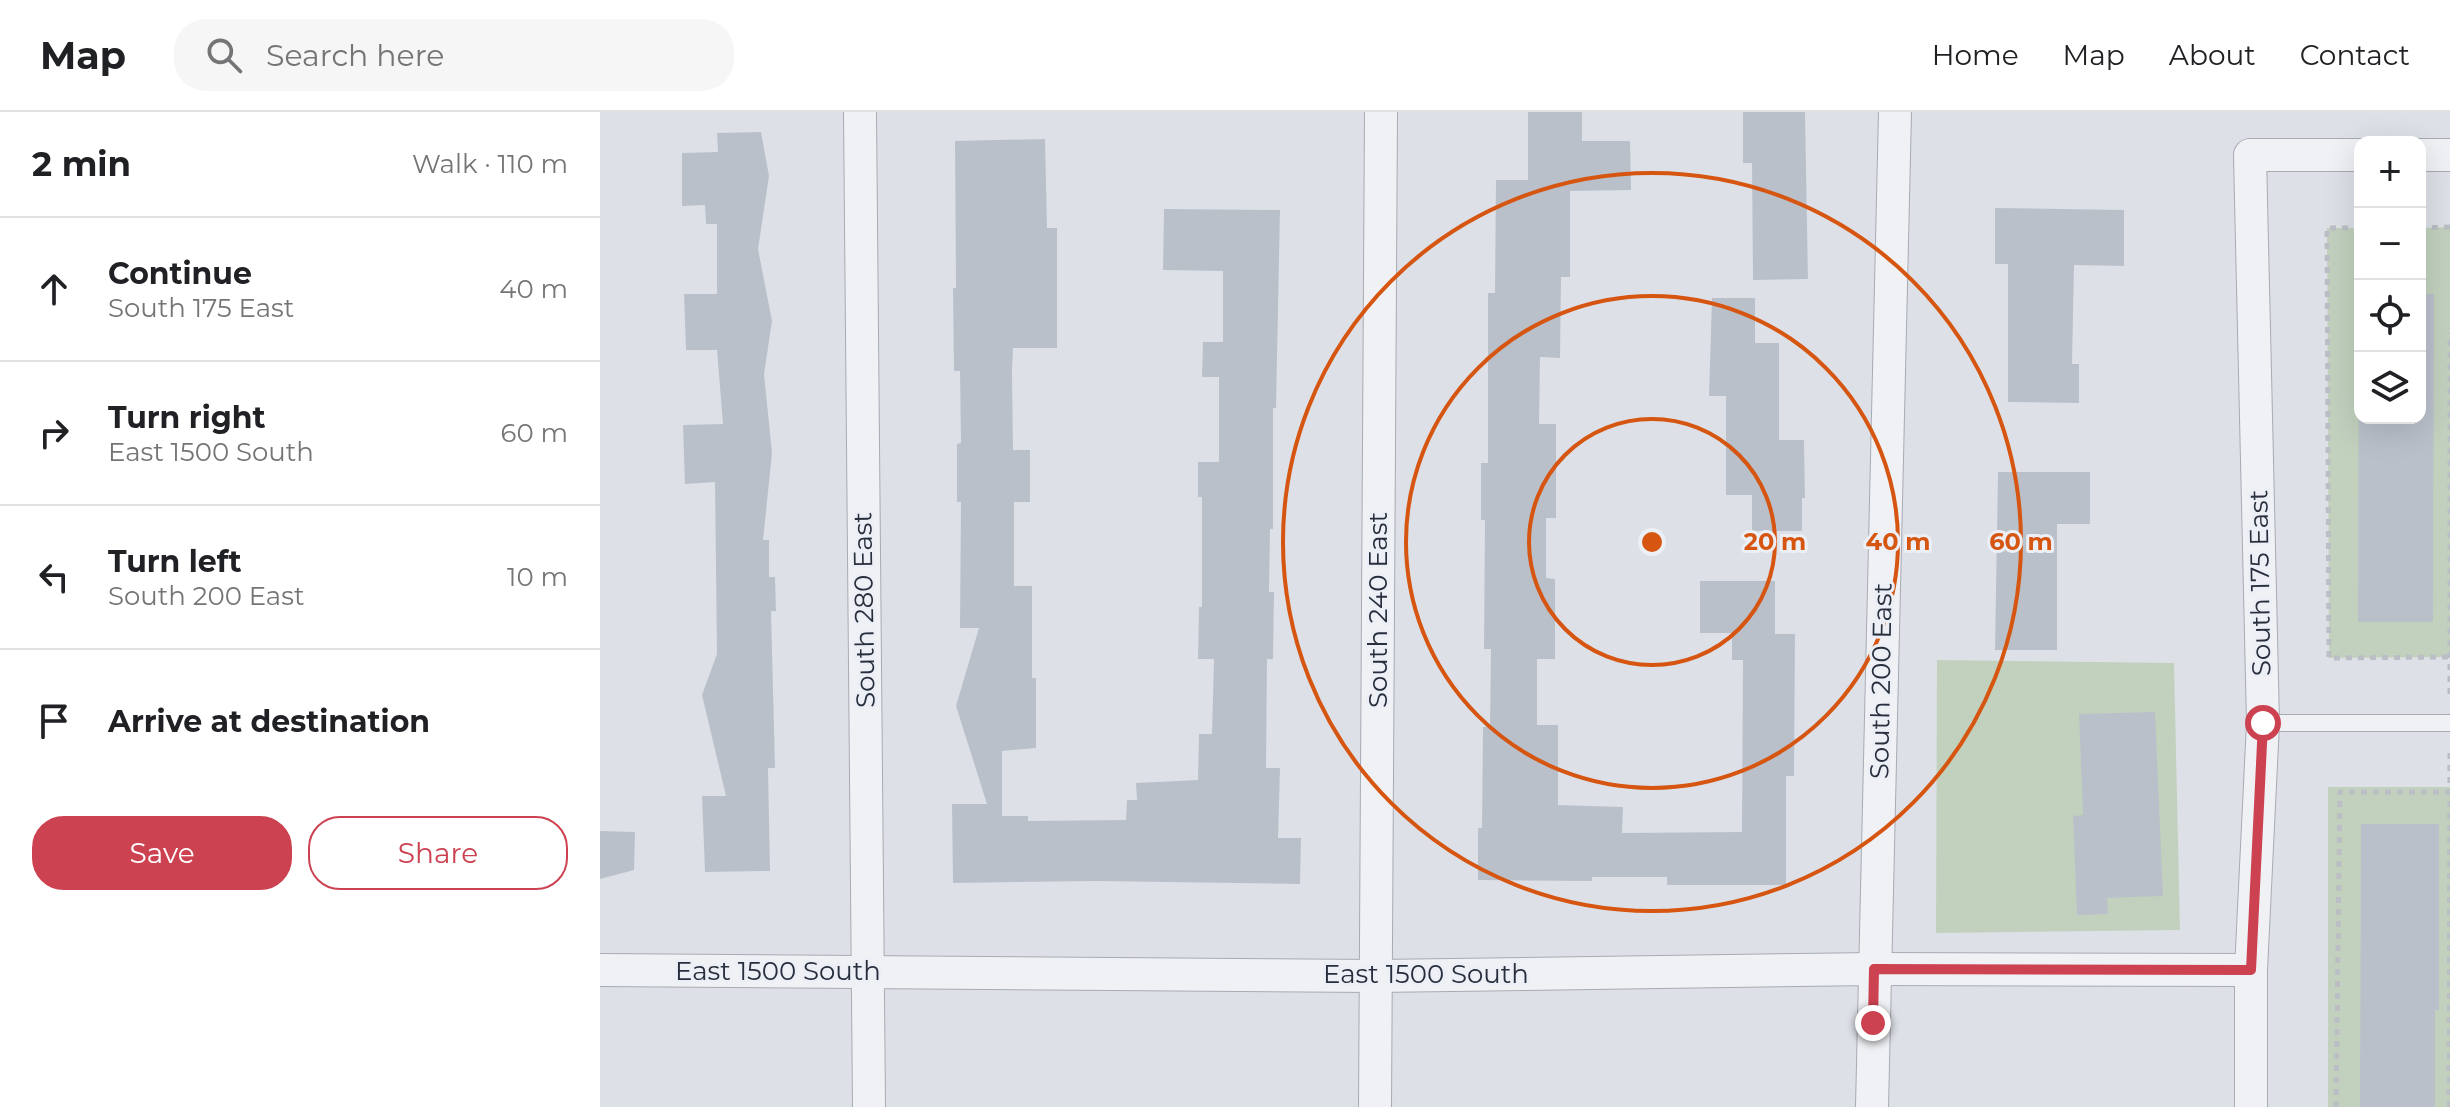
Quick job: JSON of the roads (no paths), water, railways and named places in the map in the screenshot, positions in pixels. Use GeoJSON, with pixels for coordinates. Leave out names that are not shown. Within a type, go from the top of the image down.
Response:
{"type":"FeatureCollection","features":[{"type":"Feature","properties":{"kind":"street","name":"South 280 East"},"geometry":{"type":"LineString","coordinates":[[860,112],[869,1107]]}},
{"type":"Feature","properties":{"kind":"street","name":"South 240 East"},"geometry":{"type":"LineString","coordinates":[[1375,1107],[1381,112]]}},
{"type":"Feature","properties":{"kind":"street","name":"South 200 East"},"geometry":{"type":"LineString","coordinates":[[1872,1107],[1895,112]]}},
{"type":"Feature","properties":{"kind":"street","name":"South 175 East"},"geometry":{"type":"LineString","coordinates":[[2251,1107],[2251,970],[2263,723],[2250,155],[2354,155]]}},
{"type":"Feature","properties":{"kind":"street"},"geometry":{"type":"LineString","coordinates":[[2426,155],[2450,155]]}},
{"type":"Feature","properties":{"kind":"street","name":"East 1500 South"},"geometry":{"type":"LineString","coordinates":[[600,970],[1376,976],[1874,969],[2251,970]]}},
{"type":"Feature","properties":{"kind":"lane"},"geometry":{"type":"LineString","coordinates":[[2263,723],[2450,723]]}}]}
